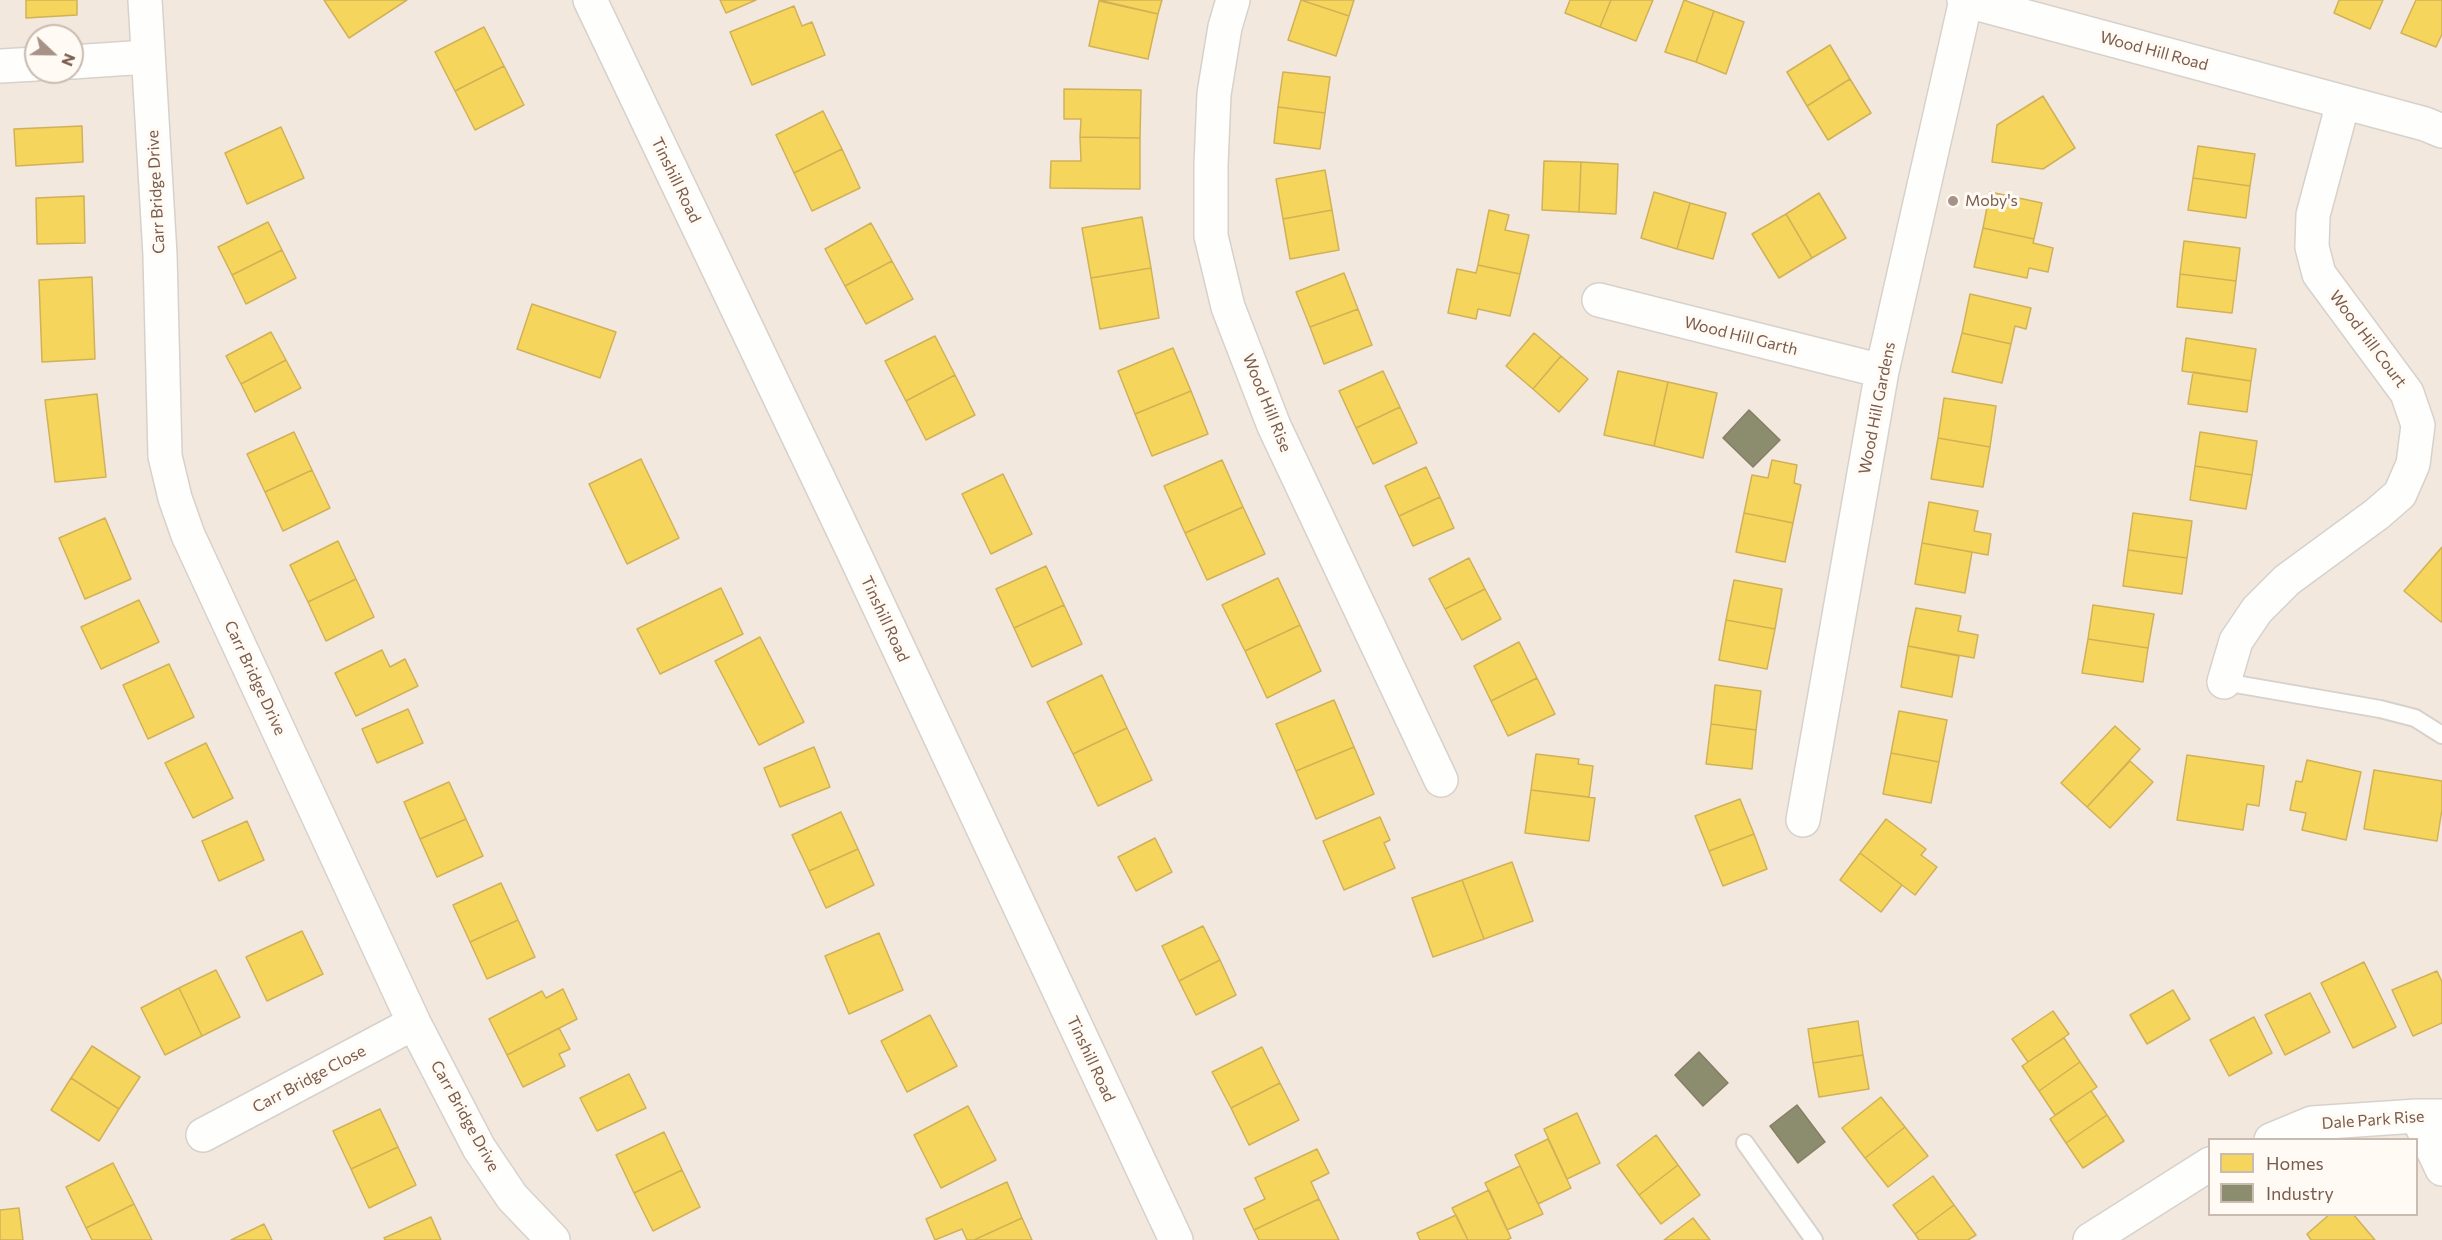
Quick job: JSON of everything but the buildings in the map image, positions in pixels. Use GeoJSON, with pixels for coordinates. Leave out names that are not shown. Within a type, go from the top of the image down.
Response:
{"type":"FeatureCollection","features":[{"type":"Feature","properties":{"kind":"street","name":"Carr Bridge Drive"},"geometry":{"type":"LineString","coordinates":[[145,0],[160,255],[165,456],[175,498],[188,535],[414,1023],[479,1148],[512,1197],[553,1240]]}},
{"type":"Feature","properties":{"kind":"street","name":"Tinshill Road"},"geometry":{"type":"LineString","coordinates":[[590,0],[843,529],[1176,1240]]}},
{"type":"Feature","properties":{"kind":"street","name":"Wood Hill Rise"},"geometry":{"type":"LineString","coordinates":[[1233,0],[1225,27],[1214,94],[1211,165],[1211,236],[1228,307],[1274,426],[1441,780]]}},
{"type":"Feature","properties":{"kind":"street","name":"Wood Hill Road"},"geometry":{"type":"LineString","coordinates":[[1965,0],[2425,124],[2442,131]]}},
{"type":"Feature","properties":{"kind":"street","name":"Wood Hill Gardens"},"geometry":{"type":"LineString","coordinates":[[1803,820],[1882,371],[1965,0]]}},
{"type":"Feature","properties":{"kind":"street"},"geometry":{"type":"LineString","coordinates":[[84,61],[147,57]]}},
{"type":"Feature","properties":{"kind":"street"},"geometry":{"type":"LineString","coordinates":[[0,66],[24,65]]}},
{"type":"Feature","properties":{"kind":"street","name":"Wood Hill Court"},"geometry":{"type":"LineString","coordinates":[[2224,682],[2236,641],[2257,610],[2287,580],[2377,514],[2400,494],[2413,464],[2418,425],[2407,393],[2319,274],[2312,247],[2313,214],[2343,103]]}},
{"type":"Feature","properties":{"kind":"street","name":"Wood Hill Garth"},"geometry":{"type":"LineString","coordinates":[[1599,300],[1882,371]]}},
{"type":"Feature","properties":{"kind":"street","name":"Carr Bridge Close"},"geometry":{"type":"LineString","coordinates":[[203,1135],[414,1023]]}},
{"type":"Feature","properties":{"kind":"street"},"geometry":{"type":"LineString","coordinates":[[2429,1116],[2442,1169]]}},
{"type":"Feature","properties":{"kind":"street","name":"Dale Park Rise"},"geometry":{"type":"LineString","coordinates":[[2276,1138],[2312,1123],[2429,1116]]}},
{"type":"Feature","properties":{"kind":"street"},"geometry":{"type":"LineString","coordinates":[[2090,1240],[2208,1165]]}},
{"type":"Feature","properties":{"kind":"lane"},"geometry":{"type":"LineString","coordinates":[[2224,682],[2380,709],[2415,718],[2442,735]]}},
{"type":"Feature","properties":{"kind":"lane"},"geometry":{"type":"LineString","coordinates":[[1745,1143],[1815,1240]]}},
{"type":"Feature","properties":{"kind":"shaded area"},"geometry":{"type":"Polygon","coordinates":[[[0,0],[2442,0],[2442,1240],[0,1240],[0,0]]]}},
{"type":"Feature","properties":{"kind":"place","name":"Moby's"},"geometry":{"type":"Point","coordinates":[1953,201]}}]}
